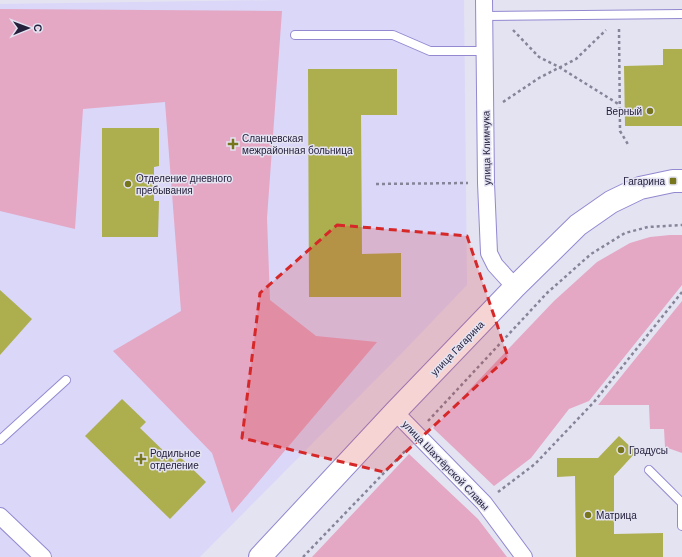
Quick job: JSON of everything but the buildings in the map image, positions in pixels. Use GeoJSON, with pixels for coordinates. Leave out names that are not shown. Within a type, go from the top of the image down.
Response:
{"type":"FeatureCollection","features":[{"type":"Feature","properties":{"kind":"main road","name":"улица Гагарина"},"geometry":{"type":"LineString","coordinates":[[260,557],[395,412],[515,287],[578,225],[611,202],[640,188],[673,181],[682,181]]}},
{"type":"Feature","properties":{"kind":"street","name":"улица Климчука"},"geometry":{"type":"LineString","coordinates":[[484,8],[486,183],[489,253],[495,265],[515,287]]}},
{"type":"Feature","properties":{"kind":"street","name":"улица Шахтёрской Славы"},"geometry":{"type":"LineString","coordinates":[[395,412],[484,502],[524,557]]}},
{"type":"Feature","properties":{"kind":"street"},"geometry":{"type":"LineString","coordinates":[[0,516],[43,557]]}},
{"type":"Feature","properties":{"kind":"lane"},"geometry":{"type":"LineString","coordinates":[[484,8],[619,14],[682,14]]}},
{"type":"Feature","properties":{"kind":"lane"},"geometry":{"type":"LineString","coordinates":[[295,35],[393,35],[430,51],[485,51]]}},
{"type":"Feature","properties":{"kind":"lane"},"geometry":{"type":"LineString","coordinates":[[1,435],[66,380]]}},
{"type":"Feature","properties":{"kind":"lane"},"geometry":{"type":"LineString","coordinates":[[648,470],[682,504],[682,526]]}},
{"type":"Feature","properties":{"kind":"path"},"geometry":{"type":"LineString","coordinates":[[484,8],[514,31],[539,57],[559,67],[620,105]]}},
{"type":"Feature","properties":{"kind":"path"},"geometry":{"type":"LineString","coordinates":[[486,113],[539,78],[576,59],[609,28],[619,14]]}},
{"type":"Feature","properties":{"kind":"path"},"geometry":{"type":"LineString","coordinates":[[619,14],[620,131],[629,146]]}},
{"type":"Feature","properties":{"kind":"path"},"geometry":{"type":"LineString","coordinates":[[376,184],[486,183]]}},
{"type":"Feature","properties":{"kind":"path"},"geometry":{"type":"LineString","coordinates":[[303,557],[419,436],[429,419],[536,304],[591,254],[625,233],[648,226],[682,225]]}},
{"type":"Feature","properties":{"kind":"path"},"geometry":{"type":"LineString","coordinates":[[484,502],[535,464],[594,402],[682,292]]}},
{"type":"Feature","properties":{"kind":"highlighted area"},"geometry":{"type":"Polygon","coordinates":[[[337,225],[467,236],[508,357],[384,472],[242,438],[260,293],[337,225]]]}},
{"type":"Feature","properties":{"kind":"shaded area","name":"Сланцевская межрайонная больница"},"geometry":{"type":"Polygon","coordinates":[[[281,0],[464,0],[467,285],[401,354],[200,557],[0,557],[0,4],[281,0]]]}},
{"type":"Feature","properties":{"kind":"shaded area"},"geometry":{"type":"Polygon","coordinates":[[[0,9],[282,11],[267,218],[270,300],[316,336],[377,342],[232,513],[212,453],[113,351],[181,311],[165,102],[83,109],[75,229],[0,211],[0,9]]]}},
{"type":"Feature","properties":{"kind":"shaded area"},"geometry":{"type":"Polygon","coordinates":[[[682,235],[682,285],[589,401],[569,409],[531,458],[494,486],[433,428],[554,301],[597,262],[630,243],[650,237],[682,235]]]}},
{"type":"Feature","properties":{"kind":"shaded area"},"geometry":{"type":"Polygon","coordinates":[[[682,301],[682,453],[665,447],[664,429],[650,429],[649,405],[598,405],[682,301]]]}},
{"type":"Feature","properties":{"kind":"shaded area"},"geometry":{"type":"Polygon","coordinates":[[[409,454],[478,519],[507,557],[312,557],[409,454]]]}},
{"type":"Feature","properties":{"kind":"place","name":"Верный"},"geometry":{"type":"Point","coordinates":[650,111]}},
{"type":"Feature","properties":{"kind":"place","name":"Сланцевская межрайонная больница"},"geometry":{"type":"Point","coordinates":[233,144]}},
{"type":"Feature","properties":{"kind":"place","name":"Гагарина"},"geometry":{"type":"Point","coordinates":[673,181]}},
{"type":"Feature","properties":{"kind":"place","name":"Отделение дневного пребывания"},"geometry":{"type":"Point","coordinates":[128,184]}},
{"type":"Feature","properties":{"kind":"place","name":"Градусы"},"geometry":{"type":"Point","coordinates":[621,450]}},
{"type":"Feature","properties":{"kind":"place","name":"Родильное отделение"},"geometry":{"type":"Point","coordinates":[141,459]}},
{"type":"Feature","properties":{"kind":"place","name":"Матрица"},"geometry":{"type":"Point","coordinates":[588,515]}}]}
